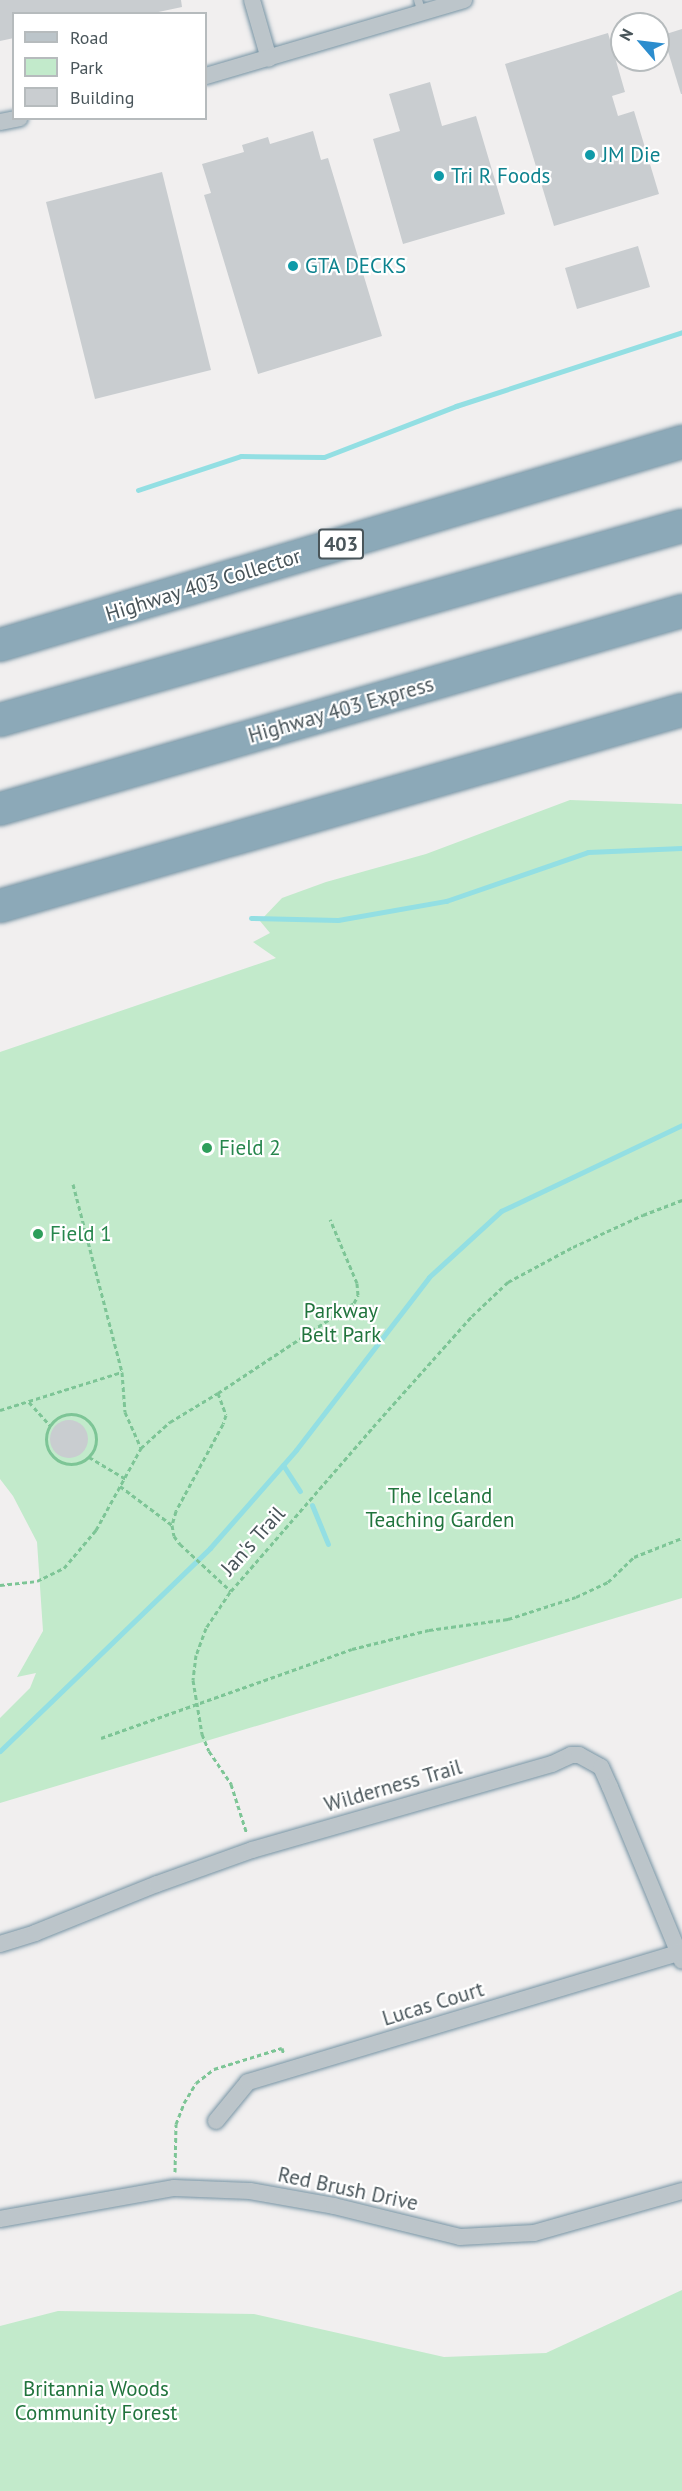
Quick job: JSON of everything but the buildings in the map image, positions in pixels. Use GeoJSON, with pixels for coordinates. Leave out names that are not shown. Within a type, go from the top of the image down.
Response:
{"type":"FeatureCollection","features":[{"type":"Feature","properties":{"kind":"highway","name":"Highway 403 Collector"},"geometry":{"type":"LineString","coordinates":[[0,645],[682,442]]}},
{"type":"Feature","properties":{"kind":"highway"},"geometry":{"type":"LineString","coordinates":[[0,720],[682,526]]}},
{"type":"Feature","properties":{"kind":"highway","name":"Highway 403 Express"},"geometry":{"type":"LineString","coordinates":[[0,809],[682,611]]}},
{"type":"Feature","properties":{"kind":"highway"},"geometry":{"type":"LineString","coordinates":[[0,906],[682,711]]}},
{"type":"Feature","properties":{"kind":"street"},"geometry":{"type":"LineString","coordinates":[[252,0],[269,59]]}},
{"type":"Feature","properties":{"kind":"street"},"geometry":{"type":"LineString","coordinates":[[207,76],[269,59],[420,7],[464,0]]}},
{"type":"Feature","properties":{"kind":"street","name":"Wilderness Trail"},"geometry":{"type":"LineString","coordinates":[[0,1944],[35,1933],[157,1884],[252,1850],[540,1767],[571,1755],[579,1755],[601,1767],[681,1955]]}},
{"type":"Feature","properties":{"kind":"street","name":"Lucas Court"},"geometry":{"type":"LineString","coordinates":[[216,2121],[248,2082],[681,1955]]}},
{"type":"Feature","properties":{"kind":"street","name":"Red Brush Drive"},"geometry":{"type":"LineString","coordinates":[[0,2219],[174,2188],[250,2191],[334,2206],[460,2237],[534,2233],[682,2191]]}},
{"type":"Feature","properties":{"kind":"path"},"geometry":{"type":"LineString","coordinates":[[73,1184],[122,1372],[125,1412],[141,1448]]}},
{"type":"Feature","properties":{"kind":"path","name":"Jan's Trail"},"geometry":{"type":"LineString","coordinates":[[172,1525],[174,1536],[180,1544],[231,1591],[472,1316],[508,1282],[573,1247],[682,1200]]}},
{"type":"Feature","properties":{"kind":"path"},"geometry":{"type":"LineString","coordinates":[[0,1585],[37,1581],[64,1568],[96,1530],[141,1448],[170,1422],[354,1303],[358,1295],[357,1283],[330,1219]]}},
{"type":"Feature","properties":{"kind":"path"},"geometry":{"type":"LineString","coordinates":[[0,1410],[122,1372]]}},
{"type":"Feature","properties":{"kind":"path"},"geometry":{"type":"LineString","coordinates":[[120,1486],[172,1525],[176,1511],[223,1424],[226,1415],[218,1393]]}},
{"type":"Feature","properties":{"kind":"path"},"geometry":{"type":"LineString","coordinates":[[29,1402],[51,1425]]}},
{"type":"Feature","properties":{"kind":"path"},"geometry":{"type":"LineString","coordinates":[[68,1414],[83,1417],[89,1421],[96,1435],[96,1443],[89,1456],[75,1463],[60,1461],[54,1456],[46,1442],[51,1425],[60,1416],[68,1414]]}},
{"type":"Feature","properties":{"kind":"path"},"geometry":{"type":"LineString","coordinates":[[89,1456],[126,1479]]}},
{"type":"Feature","properties":{"kind":"path"},"geometry":{"type":"LineString","coordinates":[[101,1738],[196,1706],[352,1648],[429,1630],[508,1619],[576,1597],[608,1582],[634,1557],[682,1538]]}},
{"type":"Feature","properties":{"kind":"path"},"geometry":{"type":"LineString","coordinates":[[231,1591],[206,1628],[196,1656],[193,1680],[202,1734],[209,1751],[231,1784],[252,1850]]}},
{"type":"Feature","properties":{"kind":"green space","name":"Parkway Belt Park"},"geometry":{"type":"Polygon","coordinates":[[[570,800],[682,804],[682,1598],[0,1803],[0,1718],[30,1688],[36,1673],[17,1677],[43,1631],[37,1542],[13,1496],[0,1479],[0,1052],[276,958],[253,942],[270,933],[260,921],[282,898],[326,882],[426,854],[570,800]]]}},
{"type":"Feature","properties":{"kind":"green space","name":"Britannia Woods Community Forest"},"geometry":{"type":"Polygon","coordinates":[[[682,2290],[682,2491],[0,2491],[0,2326],[58,2311],[254,2314],[444,2357],[546,2353],[682,2290]]]}},
{"type":"Feature","properties":{"kind":"waterway"},"geometry":{"type":"LineString","coordinates":[[138,490],[241,456],[324,457],[456,406],[682,332]]}},
{"type":"Feature","properties":{"kind":"waterway"},"geometry":{"type":"LineString","coordinates":[[251,918],[338,920],[446,901],[588,852],[682,848]]}},
{"type":"Feature","properties":{"kind":"waterway"},"geometry":{"type":"LineString","coordinates":[[0,1751],[210,1548],[296,1450],[429,1277],[501,1211],[682,1125]]}},
{"type":"Feature","properties":{"kind":"waterway"},"geometry":{"type":"LineString","coordinates":[[283,1465],[300,1491]]}},
{"type":"Feature","properties":{"kind":"waterway"},"geometry":{"type":"LineString","coordinates":[[312,1505],[328,1544]]}},
{"type":"Feature","properties":{"kind":"place","name":"JM Die"},"geometry":{"type":"Point","coordinates":[590,155]}},
{"type":"Feature","properties":{"kind":"place","name":"Tri R Foods"},"geometry":{"type":"Point","coordinates":[439,176]}},
{"type":"Feature","properties":{"kind":"place","name":"GTA DECKS"},"geometry":{"type":"Point","coordinates":[293,266]}},
{"type":"Feature","properties":{"kind":"place","name":"Field 2"},"geometry":{"type":"Point","coordinates":[207,1148]}},
{"type":"Feature","properties":{"kind":"place","name":"Field 1"},"geometry":{"type":"Point","coordinates":[38,1234]}},
{"type":"Feature","properties":{"kind":"park label","name":"The Iceland Teaching Garden"},"geometry":{"type":"Point","coordinates":[440,1508]}}]}
